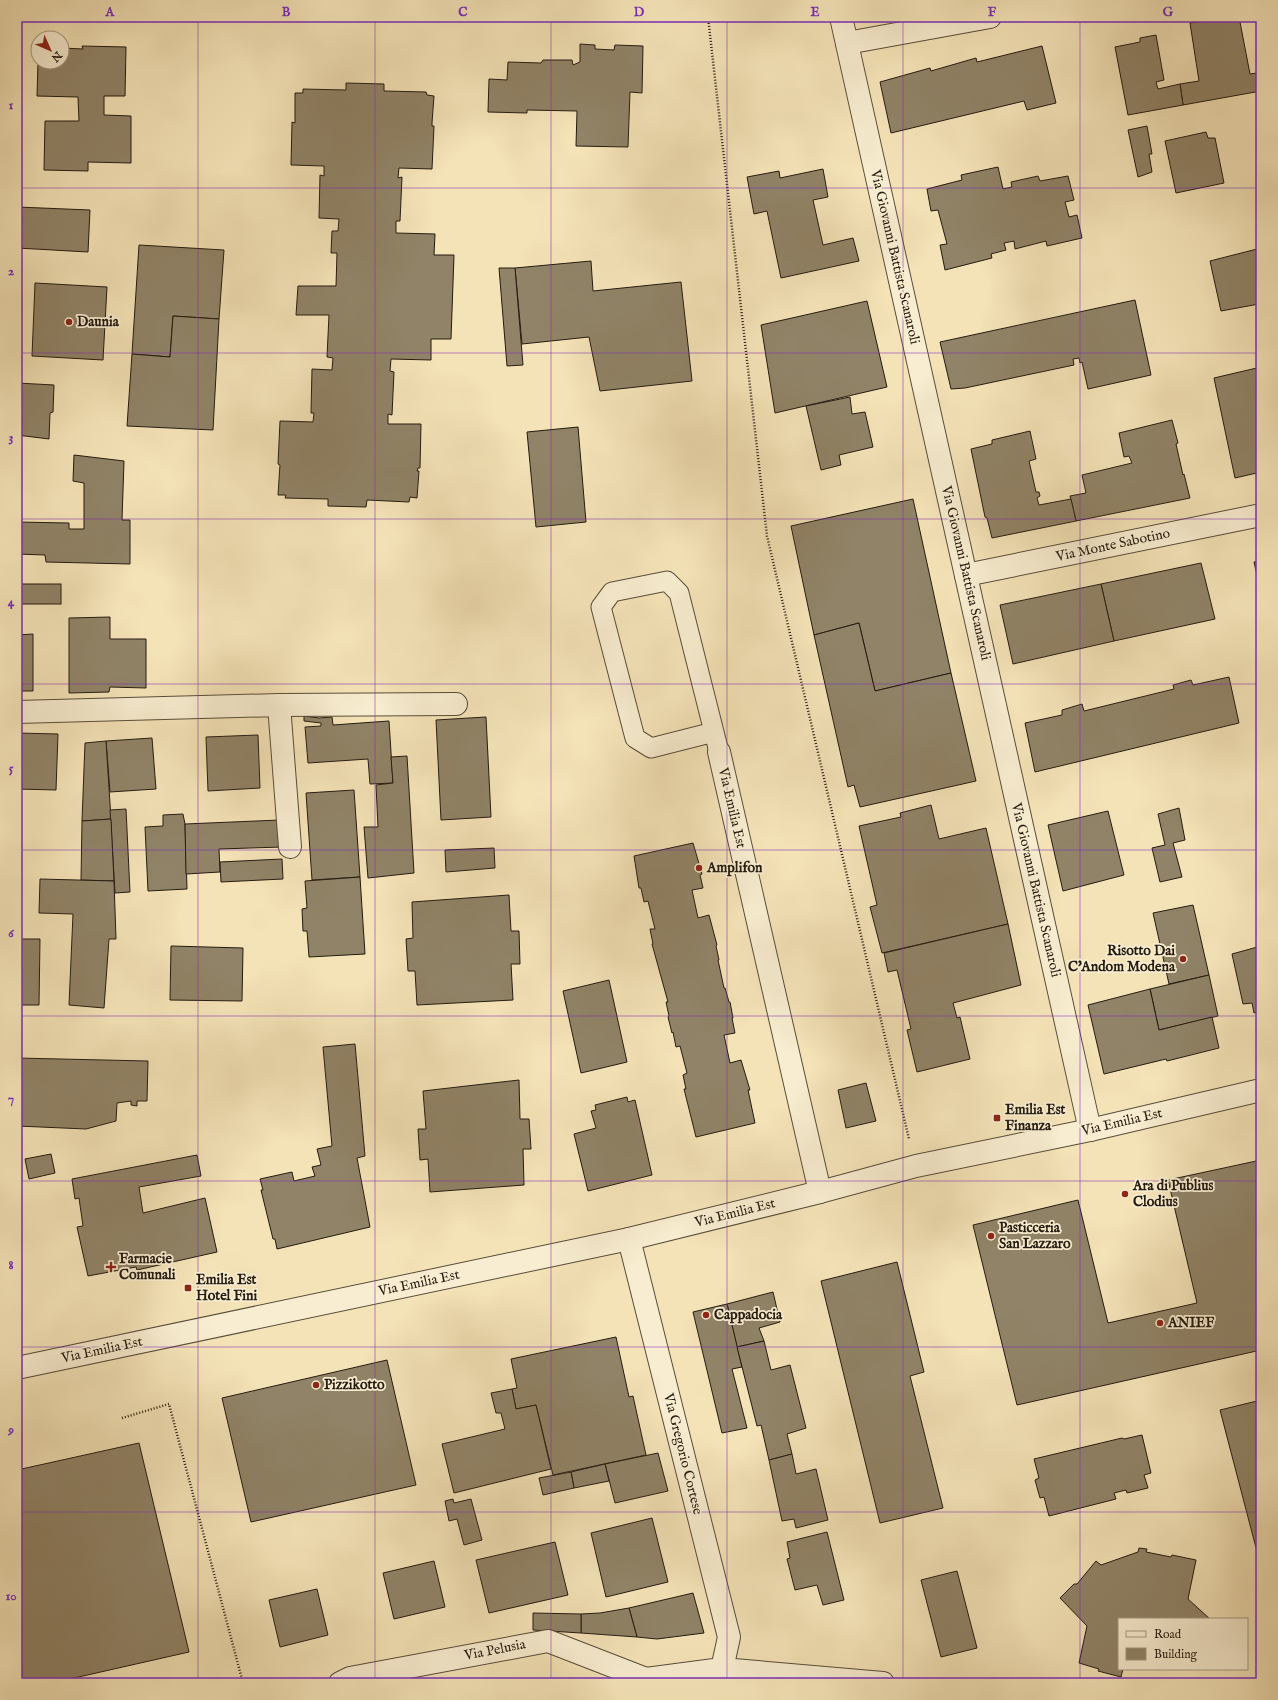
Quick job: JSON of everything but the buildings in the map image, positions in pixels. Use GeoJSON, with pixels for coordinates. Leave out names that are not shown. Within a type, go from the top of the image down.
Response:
{"type":"FeatureCollection","features":[{"type":"Feature","properties":{"kind":"street","name":"Via Giovanni Battista Scanaroli"},"geometry":{"type":"LineString","coordinates":[[841,17],[1090,1130]]}},
{"type":"Feature","properties":{"kind":"street"},"geometry":{"type":"LineString","coordinates":[[847,43],[990,17]]}},
{"type":"Feature","properties":{"kind":"street","name":"Via Monte Sabotino"},"geometry":{"type":"LineString","coordinates":[[966,575],[1261,515]]}},
{"type":"Feature","properties":{"kind":"street"},"geometry":{"type":"LineString","coordinates":[[17,712],[278,706],[456,704]]}},
{"type":"Feature","properties":{"kind":"street"},"geometry":{"type":"LineString","coordinates":[[278,706],[290,847]]}},
{"type":"Feature","properties":{"kind":"street","name":"Via Emilia Est"},"geometry":{"type":"LineString","coordinates":[[717,742],[820,1192]]}},
{"type":"Feature","properties":{"kind":"street","name":"Via Emilia Est"},"geometry":{"type":"LineString","coordinates":[[17,1368],[629,1239],[820,1192],[916,1166],[1090,1130],[1261,1090]]}},
{"type":"Feature","properties":{"kind":"street","name":"Via Gregorio Cortese"},"geometry":{"type":"LineString","coordinates":[[629,1239],[729,1637],[724,1676]]}},
{"type":"Feature","properties":{"kind":"street","name":"Via Pelusia"},"geometry":{"type":"LineString","coordinates":[[340,1683],[350,1678],[548,1640],[640,1681],[724,1676],[883,1683]]}},
{"type":"Feature","properties":{"kind":"lane"},"geometry":{"type":"LineString","coordinates":[[667,581],[679,593],[717,742],[651,748],[635,738],[601,607],[612,592],[667,581]]}},
{"type":"Feature","properties":{"kind":"path"},"geometry":{"type":"LineString","coordinates":[[708,17],[767,536],[916,1166]]}},
{"type":"Feature","properties":{"kind":"path"},"geometry":{"type":"LineString","coordinates":[[122,1418],[169,1404],[243,1683]]}},
{"type":"Feature","properties":{"kind":"place","name":"Daunia"},"geometry":{"type":"Point","coordinates":[69,322]}},
{"type":"Feature","properties":{"kind":"place","name":"Amplifon"},"geometry":{"type":"Point","coordinates":[699,868]}},
{"type":"Feature","properties":{"kind":"place","name":"Risotto Dai C'Andom Modena"},"geometry":{"type":"Point","coordinates":[1183,959]}},
{"type":"Feature","properties":{"kind":"place","name":"Emilia Est Finanza"},"geometry":{"type":"Point","coordinates":[997,1118]}},
{"type":"Feature","properties":{"kind":"place","name":"Ara di Publius Clodius"},"geometry":{"type":"Point","coordinates":[1125,1194]}},
{"type":"Feature","properties":{"kind":"place","name":"Pasticceria San Lazzaro"},"geometry":{"type":"Point","coordinates":[991,1236]}},
{"type":"Feature","properties":{"kind":"place","name":"Farmacie Comunali"},"geometry":{"type":"Point","coordinates":[111,1267]}},
{"type":"Feature","properties":{"kind":"place","name":"Emilia Est Hotel Fini"},"geometry":{"type":"Point","coordinates":[188,1288]}},
{"type":"Feature","properties":{"kind":"place","name":"Cappadocia"},"geometry":{"type":"Point","coordinates":[706,1315]}},
{"type":"Feature","properties":{"kind":"place","name":"ANIEF"},"geometry":{"type":"Point","coordinates":[1160,1323]}},
{"type":"Feature","properties":{"kind":"place","name":"Pizzikotto"},"geometry":{"type":"Point","coordinates":[316,1385]}}]}
